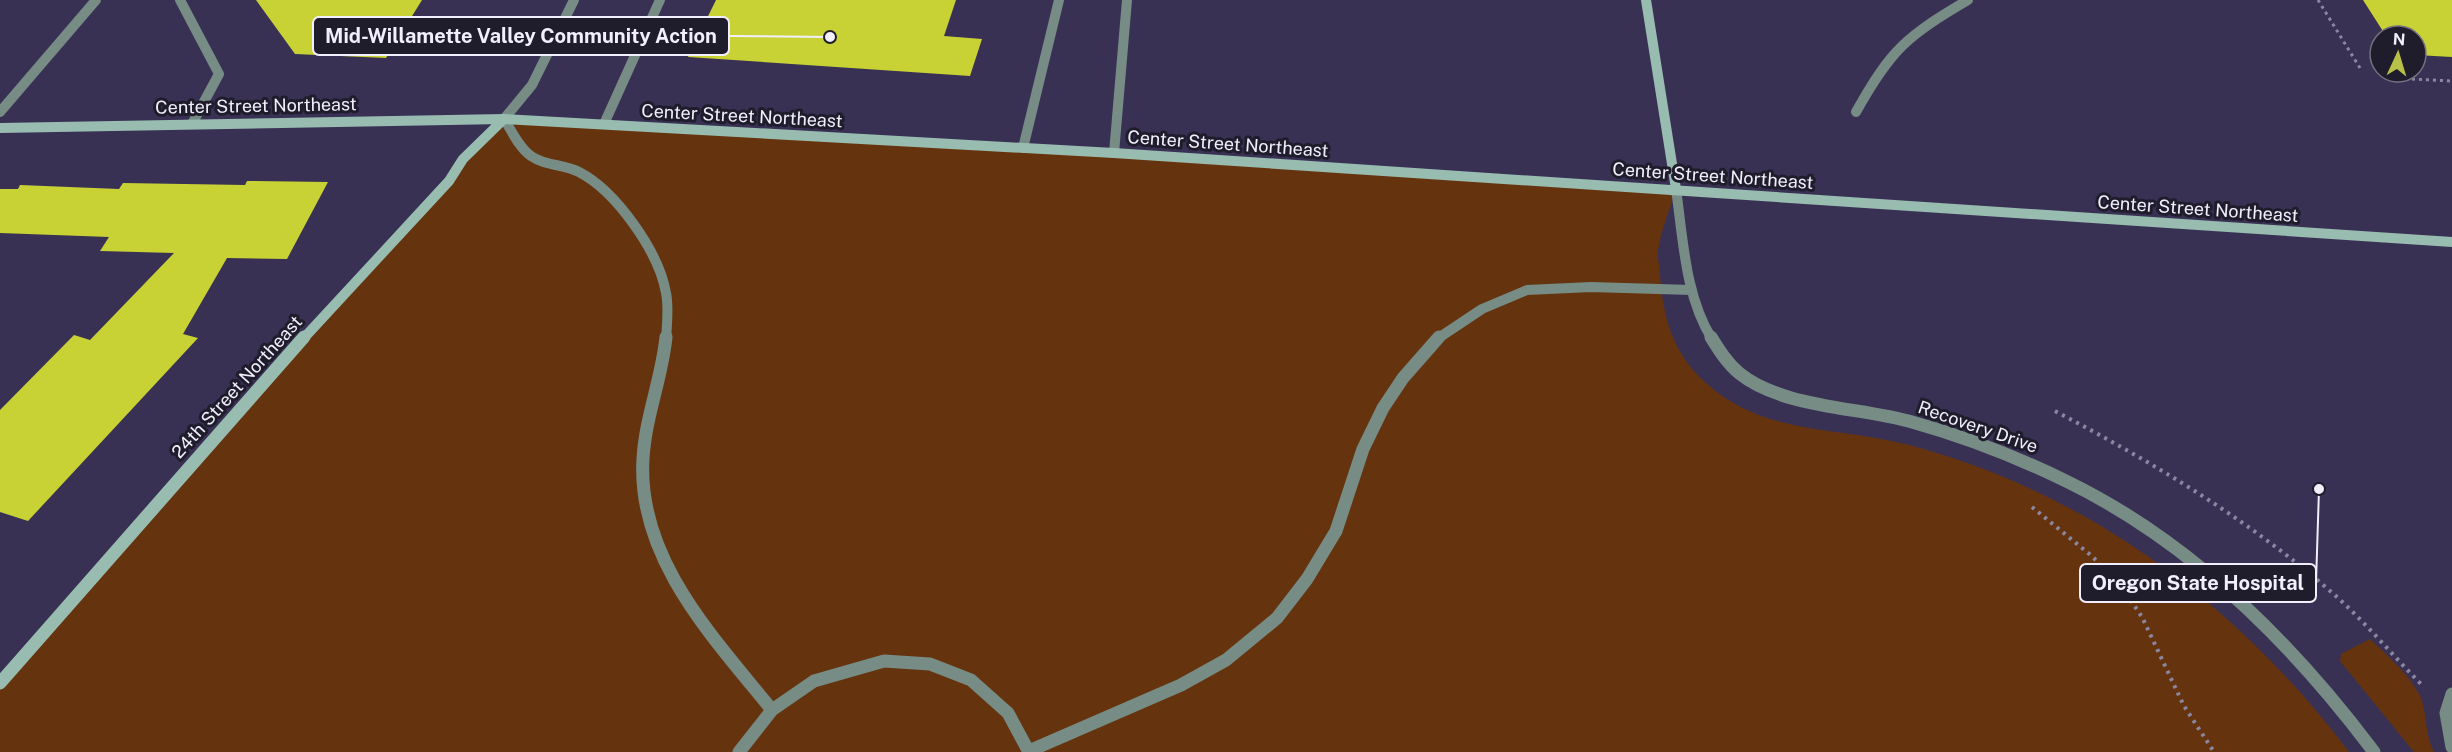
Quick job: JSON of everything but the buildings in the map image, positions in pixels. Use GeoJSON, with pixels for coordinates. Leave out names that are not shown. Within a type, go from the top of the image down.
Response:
{"type":"FeatureCollection","features":[{"type":"Feature","properties":{"kind":"main road"},"geometry":{"type":"LineString","coordinates":[[1647,0],[1676,189]]}},
{"type":"Feature","properties":{"kind":"main road","name":"Center Street Northeast"},"geometry":{"type":"LineString","coordinates":[[0,128],[504,119],[1114,153],[2452,242]]}},
{"type":"Feature","properties":{"kind":"main road","name":"24th Street Northeast"},"geometry":{"type":"LineString","coordinates":[[0,683],[285,358],[449,181],[463,159],[504,119]]}},
{"type":"Feature","properties":{"kind":"street"},"geometry":{"type":"LineString","coordinates":[[0,112],[96,0]]}},
{"type":"Feature","properties":{"kind":"street"},"geometry":{"type":"LineString","coordinates":[[180,0],[219,74],[215,86],[192,124]]}},
{"type":"Feature","properties":{"kind":"street"},"geometry":{"type":"LineString","coordinates":[[574,0],[532,85],[504,119],[530,156],[566,166],[584,175],[606,195],[624,213],[644,242],[663,277],[667,306],[665,339],[644,458],[644,493],[654,538],[683,592],[713,635],[772,710]]}},
{"type":"Feature","properties":{"kind":"street"},"geometry":{"type":"LineString","coordinates":[[604,124],[660,0]]}},
{"type":"Feature","properties":{"kind":"street"},"geometry":{"type":"LineString","coordinates":[[1023,148],[1059,0]]}},
{"type":"Feature","properties":{"kind":"street"},"geometry":{"type":"LineString","coordinates":[[1114,153],[1127,0]]}},
{"type":"Feature","properties":{"kind":"street"},"geometry":{"type":"LineString","coordinates":[[1856,112],[1877,75],[1900,46],[1928,23],[1968,0]]}},
{"type":"Feature","properties":{"kind":"street","name":"Recovery Drive"},"geometry":{"type":"LineString","coordinates":[[1676,189],[1692,290],[1700,316],[1718,351],[1739,373],[1765,389],[1824,404],[1887,415],[1964,437],[2027,460],[2090,494],[2158,537],[2237,599],[2300,660],[2374,752]]}},
{"type":"Feature","properties":{"kind":"street"},"geometry":{"type":"LineString","coordinates":[[739,752],[772,710],[814,681],[884,661],[930,664],[971,680],[1008,712],[1029,752],[1181,685],[1226,660],[1277,618],[1306,579],[1336,531],[1363,449],[1383,408],[1403,378],[1437,339],[1482,309],[1527,290],[1591,287],[1692,290]]}},
{"type":"Feature","properties":{"kind":"street"},"geometry":{"type":"LineString","coordinates":[[2452,694],[2446,703],[2445,726],[2452,747]]}},
{"type":"Feature","properties":{"kind":"path"},"geometry":{"type":"LineString","coordinates":[[2318,0],[2360,68]]}},
{"type":"Feature","properties":{"kind":"path"},"geometry":{"type":"LineString","coordinates":[[2428,80],[2452,81]]}},
{"type":"Feature","properties":{"kind":"path"},"geometry":{"type":"LineString","coordinates":[[2055,411],[2168,471],[2273,543],[2331,591],[2446,708]]}},
{"type":"Feature","properties":{"kind":"path"},"geometry":{"type":"LineString","coordinates":[[2032,507],[2093,556],[2129,598],[2145,624],[2184,706],[2214,752]]}},
{"type":"Feature","properties":{"kind":"shaded area"},"geometry":{"type":"Polygon","coordinates":[[[504,119],[1676,189],[1658,250],[1661,291],[1667,320],[1678,347],[1685,360],[1706,383],[1728,400],[1777,421],[1909,445],[1975,466],[2038,492],[2098,524],[2154,561],[2208,603],[2259,649],[2306,699],[2349,752],[0,752],[0,683],[504,119]]]}},
{"type":"Feature","properties":{"kind":"shaded area"},"geometry":{"type":"Polygon","coordinates":[[[2370,639],[2400,668],[2419,693],[2434,752],[2414,752],[2340,661],[2341,654],[2370,639]]]}},
{"type":"Feature","properties":{"kind":"place","name":"Mid-Willamette Valley Community Action"},"geometry":{"type":"Point","coordinates":[830,37]}},
{"type":"Feature","properties":{"kind":"place","name":"Oregon State Hospital"},"geometry":{"type":"Point","coordinates":[2319,489]}}]}
